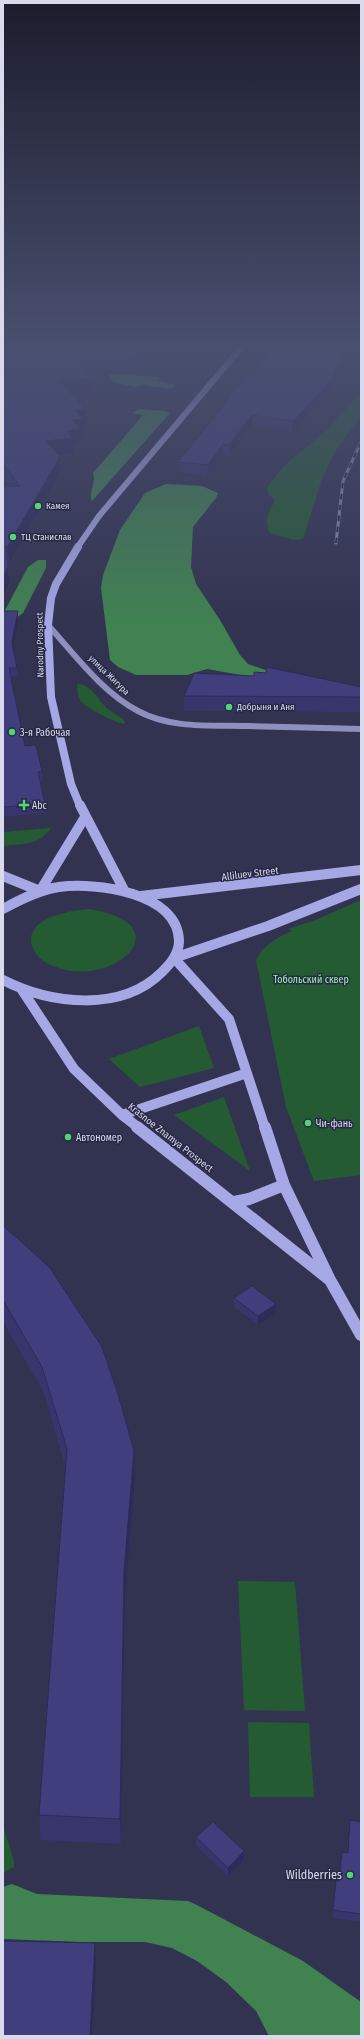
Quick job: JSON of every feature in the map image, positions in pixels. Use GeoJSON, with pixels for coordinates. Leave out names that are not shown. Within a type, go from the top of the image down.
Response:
{"type":"FeatureCollection","features":[{"type":"Feature","properties":{"kind":"main road","name":"Narodny Prospect"},"geometry":{"type":"LineString","coordinates":[[124,890],[85,817],[71,784],[51,697],[48,625],[51,598],[56,584],[76,550],[99,516],[165,438]]}},
{"type":"Feature","properties":{"kind":"main road","name":"улица Жигура"},"geometry":{"type":"LineString","coordinates":[[48,625],[87,668],[122,701],[138,711],[157,718],[183,723],[217,725],[361,728]]}},
{"type":"Feature","properties":{"kind":"main road"},"geometry":{"type":"LineString","coordinates":[[40,891],[85,817]]}},
{"type":"Feature","properties":{"kind":"main road","name":"Alliluev Street"},"geometry":{"type":"LineString","coordinates":[[141,896],[361,870]]}},
{"type":"Feature","properties":{"kind":"main road"},"geometry":{"type":"LineString","coordinates":[[3,876],[40,891]]}},
{"type":"Feature","properties":{"kind":"main road"},"geometry":{"type":"LineString","coordinates":[[3,909],[16,900],[40,891],[82,885],[124,890],[141,896],[162,908],[175,923],[179,941],[174,958],[162,973],[142,986],[118,995],[85,1000],[52,998],[22,990],[3,980]]}},
{"type":"Feature","properties":{"kind":"main road"},"geometry":{"type":"LineString","coordinates":[[174,958],[268,926],[361,889]]}},
{"type":"Feature","properties":{"kind":"main road","name":"Krasnoe Znamya Prospect"},"geometry":{"type":"LineString","coordinates":[[174,958],[229,1019],[284,1185],[330,1280],[361,1335]]}},
{"type":"Feature","properties":{"kind":"main road","name":"Krasnoe Znamya Prospect"},"geometry":{"type":"LineString","coordinates":[[22,990],[74,1069],[122,1115],[234,1202],[330,1280]]}},
{"type":"Feature","properties":{"kind":"main road"},"geometry":{"type":"LineString","coordinates":[[122,1115],[247,1072]]}},
{"type":"Feature","properties":{"kind":"main road"},"geometry":{"type":"LineString","coordinates":[[234,1202],[249,1199],[284,1185]]}},
{"type":"Feature","properties":{"kind":"green space"},"geometry":{"type":"Polygon","coordinates":[[[123,438],[148,438],[92,501],[91,494],[94,480],[93,473],[123,438]]]}},
{"type":"Feature","properties":{"kind":"green space"},"geometry":{"type":"Polygon","coordinates":[[[317,438],[345,438],[334,453],[321,482],[303,539],[293,540],[270,533],[268,528],[268,516],[275,501],[268,493],[267,488],[284,466],[317,438]]]}},
{"type":"Feature","properties":{"kind":"green space"},"geometry":{"type":"Polygon","coordinates":[[[166,484],[202,486],[218,493],[216,498],[193,527],[191,567],[196,584],[220,620],[240,655],[248,664],[274,673],[285,683],[207,669],[187,675],[136,675],[118,667],[110,660],[101,588],[103,575],[120,530],[145,493],[166,484]]]}},
{"type":"Feature","properties":{"kind":"green space"},"geometry":{"type":"Polygon","coordinates":[[[38,560],[46,560],[46,568],[23,613],[16,618],[3,614],[28,567],[38,560]]]}},
{"type":"Feature","properties":{"kind":"green space"},"geometry":{"type":"Polygon","coordinates":[[[77,684],[82,684],[91,690],[108,709],[124,720],[125,724],[94,711],[83,703],[78,697],[77,684]]]}},
{"type":"Feature","properties":{"kind":"green space"},"geometry":{"type":"Polygon","coordinates":[[[51,828],[47,834],[36,841],[3,846],[3,832],[51,828]]]}},
{"type":"Feature","properties":{"kind":"green space","name":"Тобольский сквер"},"geometry":{"type":"Polygon","coordinates":[[[361,900],[361,1175],[314,1181],[286,1107],[256,960],[266,946],[292,931],[288,929],[313,921],[361,900]]]}},
{"type":"Feature","properties":{"kind":"green space"},"geometry":{"type":"Polygon","coordinates":[[[88,909],[117,916],[132,927],[136,940],[130,952],[116,963],[98,970],[76,971],[53,966],[38,956],[33,950],[31,936],[41,923],[60,914],[88,909]]]}},
{"type":"Feature","properties":{"kind":"green space"},"geometry":{"type":"Polygon","coordinates":[[[199,1026],[214,1068],[140,1087],[109,1059],[199,1026]]]}},
{"type":"Feature","properties":{"kind":"green space"},"geometry":{"type":"Polygon","coordinates":[[[224,1097],[250,1171],[174,1115],[224,1097]]]}},
{"type":"Feature","properties":{"kind":"green space"},"geometry":{"type":"Polygon","coordinates":[[[238,1581],[295,1582],[305,1711],[244,1710],[238,1581]]]}},
{"type":"Feature","properties":{"kind":"green space"},"geometry":{"type":"Polygon","coordinates":[[[248,1722],[309,1723],[314,1797],[250,1797],[248,1722]]]}},
{"type":"Feature","properties":{"kind":"green space"},"geometry":{"type":"Polygon","coordinates":[[[3,1826],[14,1861],[14,1867],[3,1873],[3,1826]]]}},
{"type":"Feature","properties":{"kind":"green space"},"geometry":{"type":"Polygon","coordinates":[[[12,1884],[37,1894],[188,1901],[303,1961],[361,2002],[361,2036],[269,2036],[256,2011],[226,1982],[197,1961],[172,1948],[145,1942],[82,1942],[3,1939],[3,1887],[12,1884]]]}},
{"type":"Feature","properties":{"kind":"building"},"geometry":{"type":"Polygon","coordinates":[[[3,438],[72,438],[46,441],[60,457],[8,546],[6,546],[8,566],[3,578],[3,487],[20,486],[3,464],[3,438]]]}},
{"type":"Feature","properties":{"kind":"building"},"geometry":{"type":"Polygon","coordinates":[[[197,438],[234,438],[229,445],[223,444],[208,465],[178,462],[197,438]]]}},
{"type":"Feature","properties":{"kind":"building"},"geometry":{"type":"Polygon","coordinates":[[[3,611],[18,611],[12,642],[17,668],[9,668],[25,746],[36,745],[42,771],[38,772],[45,804],[3,807],[3,611]]]}},
{"type":"Feature","properties":{"kind":"building"},"geometry":{"type":"Polygon","coordinates":[[[267,667],[361,687],[361,697],[184,696],[194,673],[254,676],[254,672],[266,673],[267,667]]]}},
{"type":"Feature","properties":{"kind":"building"},"geometry":{"type":"Polygon","coordinates":[[[3,1226],[50,1268],[102,1347],[118,1394],[134,1451],[124,1571],[120,1819],[39,1815],[67,1449],[42,1367],[3,1300],[3,1226]]]}},
{"type":"Feature","properties":{"kind":"building"},"geometry":{"type":"Polygon","coordinates":[[[252,1286],[276,1304],[258,1316],[234,1298],[252,1286]]]}},
{"type":"Feature","properties":{"kind":"building","name":"Wildberries"},"geometry":{"type":"Polygon","coordinates":[[[350,1820],[361,1822],[361,1914],[333,1910],[336,1881],[339,1881],[342,1852],[348,1853],[350,1820]]]}},
{"type":"Feature","properties":{"kind":"building"},"geometry":{"type":"Polygon","coordinates":[[[213,1822],[244,1851],[228,1868],[196,1837],[213,1822]]]}},
{"type":"Feature","properties":{"kind":"building"},"geometry":{"type":"Polygon","coordinates":[[[3,1941],[95,1943],[90,2036],[3,2036],[3,1941]]]}},
{"type":"Feature","properties":{"kind":"railway"},"geometry":{"type":"LineString","coordinates":[[336,543],[343,481],[361,442]]}},
{"type":"Feature","properties":{"kind":"place","name":"Камея"},"geometry":{"type":"Point","coordinates":[38,506]}},
{"type":"Feature","properties":{"kind":"place","name":"ТЦ Станислав"},"geometry":{"type":"Point","coordinates":[13,537]}},
{"type":"Feature","properties":{"kind":"place","name":"Добрыня и Аня"},"geometry":{"type":"Point","coordinates":[229,707]}},
{"type":"Feature","properties":{"kind":"place","name":"3-я Рабочая"},"geometry":{"type":"Point","coordinates":[12,732]}},
{"type":"Feature","properties":{"kind":"place","name":"Abc"},"geometry":{"type":"Point","coordinates":[24,805]}},
{"type":"Feature","properties":{"kind":"place","name":"Чи-фань"},"geometry":{"type":"Point","coordinates":[308,1123]}},
{"type":"Feature","properties":{"kind":"place","name":"Автономер"},"geometry":{"type":"Point","coordinates":[68,1137]}},
{"type":"Feature","properties":{"kind":"place","name":"Wildberries"},"geometry":{"type":"Point","coordinates":[350,1875]}}]}
